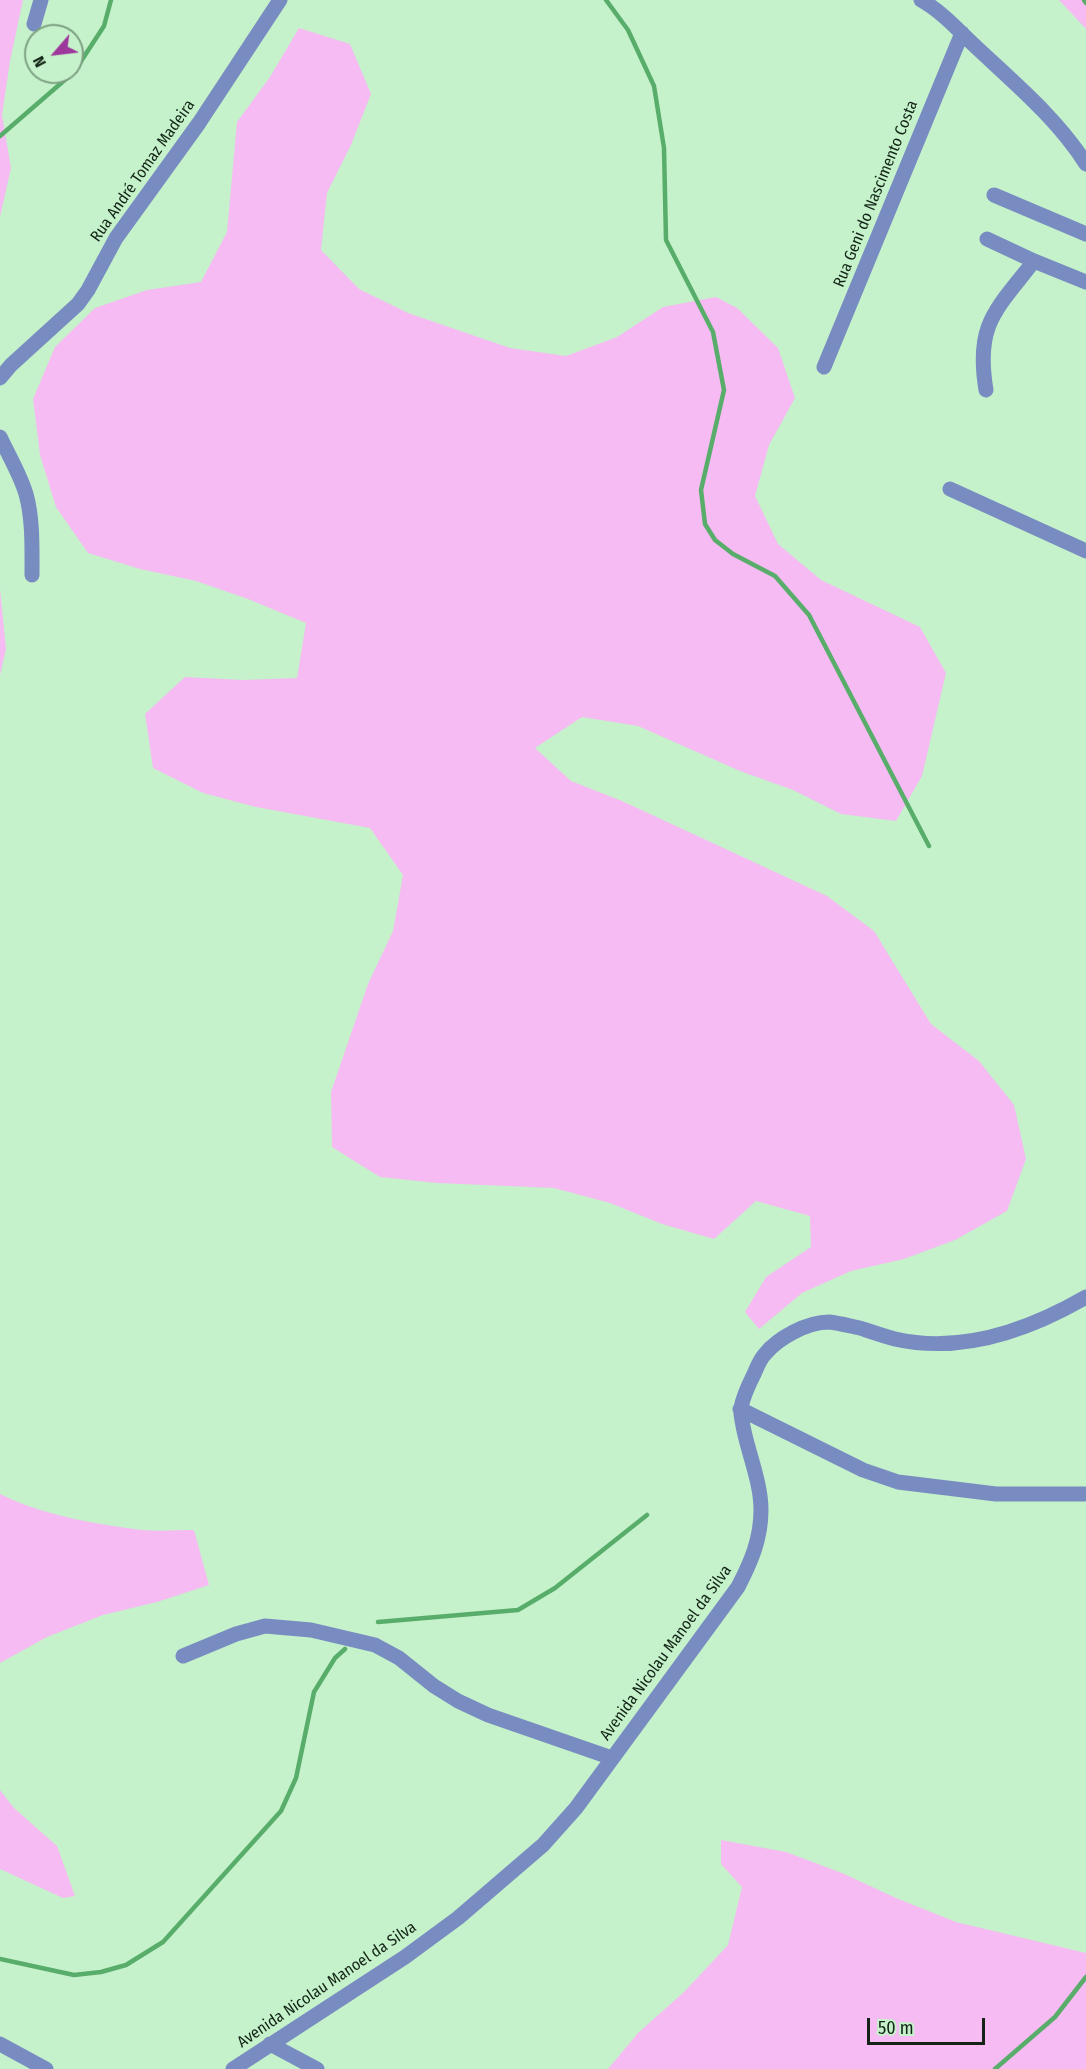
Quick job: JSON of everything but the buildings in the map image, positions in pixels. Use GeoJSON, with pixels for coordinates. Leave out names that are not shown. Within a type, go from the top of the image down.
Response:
{"type":"FeatureCollection","features":[{"type":"Feature","properties":{"kind":"street"},"geometry":{"type":"LineString","coordinates":[[34,24],[41,0]]}},
{"type":"Feature","properties":{"kind":"street","name":"Rua André Tomaz Madeira"},"geometry":{"type":"LineString","coordinates":[[0,378],[11,365],[78,304],[116,238],[199,123],[280,0]]}},
{"type":"Feature","properties":{"kind":"street"},"geometry":{"type":"LineString","coordinates":[[921,0],[929,4],[962,33],[1049,118],[1086,164]]}},
{"type":"Feature","properties":{"kind":"street","name":"Rua Geni do Nascimento Costa"},"geometry":{"type":"LineString","coordinates":[[824,367],[962,33]]}},
{"type":"Feature","properties":{"kind":"street"},"geometry":{"type":"LineString","coordinates":[[994,195],[1086,234]]}},
{"type":"Feature","properties":{"kind":"street"},"geometry":{"type":"LineString","coordinates":[[987,239],[1086,282]]}},
{"type":"Feature","properties":{"kind":"street"},"geometry":{"type":"LineString","coordinates":[[986,390],[982,367],[983,342],[988,325],[995,311],[1034,261]]}},
{"type":"Feature","properties":{"kind":"street"},"geometry":{"type":"LineString","coordinates":[[0,437],[27,496],[31,530],[32,575]]}},
{"type":"Feature","properties":{"kind":"street"},"geometry":{"type":"LineString","coordinates":[[950,489],[1086,551]]}},
{"type":"Feature","properties":{"kind":"street"},"geometry":{"type":"LineString","coordinates":[[1086,1297],[1060,1312],[1014,1332],[971,1341],[927,1343],[895,1339],[854,1326],[827,1322],[798,1330],[781,1339],[764,1355],[749,1382],[740,1409],[863,1470],[898,1482],[996,1494],[1086,1494]]}},
{"type":"Feature","properties":{"kind":"street","name":"Avenida Nicolau Manoel da Silva"},"geometry":{"type":"LineString","coordinates":[[233,2069],[405,1957],[458,1918],[543,1845],[576,1809],[738,1587],[753,1560],[760,1533],[761,1508],[740,1409]]}},
{"type":"Feature","properties":{"kind":"street"},"geometry":{"type":"LineString","coordinates":[[183,1656],[236,1634],[265,1626],[311,1630],[364,1642],[375,1645],[399,1658],[434,1686],[458,1701],[612,1758]]}},
{"type":"Feature","properties":{"kind":"street"},"geometry":{"type":"LineString","coordinates":[[0,2044],[45,2069]]}},
{"type":"Feature","properties":{"kind":"street"},"geometry":{"type":"LineString","coordinates":[[270,2044],[317,2069]]}},
{"type":"Feature","properties":{"kind":"shaded area"},"geometry":{"type":"Polygon","coordinates":[[[0,0],[23,0],[10,61],[2,115],[11,168],[0,217],[0,0]]]}},
{"type":"Feature","properties":{"kind":"shaded area"},"geometry":{"type":"Polygon","coordinates":[[[1059,0],[1086,0],[1086,29],[1059,0]]]}},
{"type":"Feature","properties":{"kind":"shaded area"},"geometry":{"type":"Polygon","coordinates":[[[299,28],[350,44],[371,94],[351,145],[327,193],[321,250],[359,289],[408,313],[510,348],[566,356],[617,337],[663,307],[716,297],[737,308],[778,348],[795,398],[769,445],[755,496],[778,544],[821,580],[920,627],[946,673],[922,776],[896,821],[841,814],[793,790],[740,771],[638,726],[582,717],[535,748],[571,781],[622,801],[827,896],[874,931],[931,1024],[979,1061],[1014,1105],[1026,1159],[1007,1211],[955,1240],[904,1259],[851,1271],[802,1293],[759,1329],[745,1312],[766,1277],[811,1247],[810,1216],[756,1201],[714,1239],[662,1224],[610,1203],[554,1188],[437,1183],[380,1177],[332,1147],[331,1092],[368,984],[393,931],[403,875],[370,828],[256,807],[203,793],[153,768],[145,714],[185,677],[243,680],[297,678],[306,623],[196,581],[140,569],[88,553],[56,507],[40,455],[33,399],[55,347],[95,308],[147,290],[201,282],[227,232],[237,122],[270,77],[299,28]]]}},
{"type":"Feature","properties":{"kind":"shaded area"},"geometry":{"type":"Polygon","coordinates":[[[0,589],[6,649],[0,675],[0,589]]]}},
{"type":"Feature","properties":{"kind":"shaded area"},"geometry":{"type":"Polygon","coordinates":[[[0,1494],[31,1507],[100,1524],[149,1530],[194,1530],[209,1585],[157,1602],[103,1615],[47,1637],[0,1663],[0,1494]]]}},
{"type":"Feature","properties":{"kind":"shaded area"},"geometry":{"type":"Polygon","coordinates":[[[0,1790],[14,1808],[57,1846],[75,1896],[63,1898],[0,1869],[0,1790]]]}},
{"type":"Feature","properties":{"kind":"shaded area"},"geometry":{"type":"Polygon","coordinates":[[[721,1840],[786,1852],[842,1873],[956,1922],[1086,1953],[1086,2069],[608,2069],[638,2033],[684,1992],[728,1945],[742,1887],[721,1864],[721,1840]]]}},
{"type":"Feature","properties":{"kind":"waterway"},"geometry":{"type":"LineString","coordinates":[[0,136],[74,72],[104,26],[111,0]]}},
{"type":"Feature","properties":{"kind":"waterway"},"geometry":{"type":"LineString","coordinates":[[606,0],[628,30],[654,86],[664,148],[666,240],[713,332],[724,390],[701,490],[705,524],[715,540],[733,554],[775,576],[809,615],[929,846]]}},
{"type":"Feature","properties":{"kind":"waterway"},"geometry":{"type":"LineString","coordinates":[[378,1622],[518,1610],[555,1588],[647,1515]]}},
{"type":"Feature","properties":{"kind":"waterway"},"geometry":{"type":"LineString","coordinates":[[0,1959],[74,1975],[101,1972],[126,1965],[163,1942],[281,1811],[296,1778],[314,1692],[335,1658],[345,1649]]}},
{"type":"Feature","properties":{"kind":"waterway"},"geometry":{"type":"LineString","coordinates":[[995,2069],[1055,2017],[1086,1977]]}}]}
